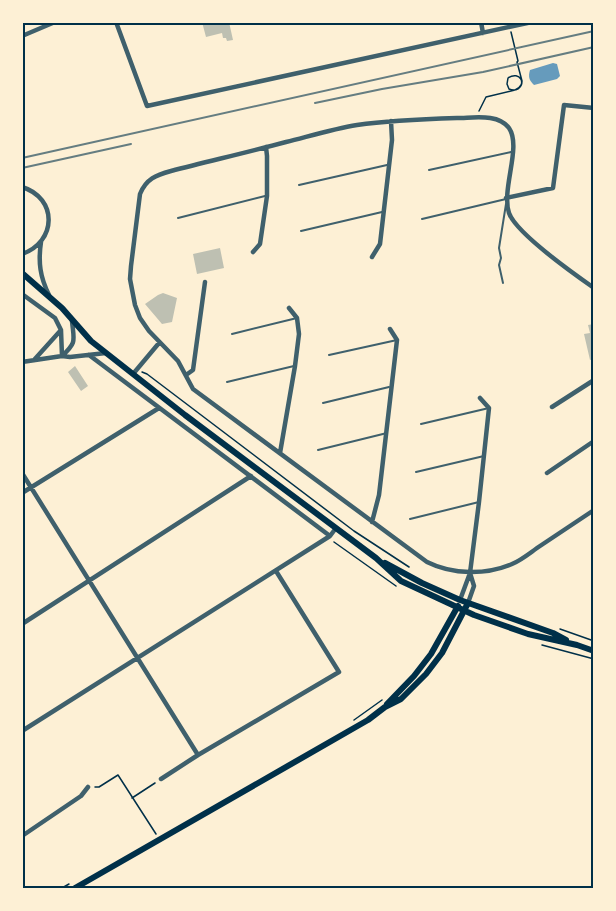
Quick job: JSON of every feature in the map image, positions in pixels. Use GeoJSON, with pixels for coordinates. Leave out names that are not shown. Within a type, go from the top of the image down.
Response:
{"type":"FeatureCollection","features":[{"type":"Feature","properties":{"kind":"main road"},"geometry":{"type":"LineString","coordinates":[[22,273],[50,297],[87,337],[135,372],[195,422],[376,558],[401,581],[457,607],[528,634],[594,651]]}},
{"type":"Feature","properties":{"kind":"main road"},"geometry":{"type":"LineString","coordinates":[[376,558],[460,600],[553,633],[577,645]]}},
{"type":"Feature","properties":{"kind":"main road"},"geometry":{"type":"LineString","coordinates":[[74,886],[368,720],[385,707],[431,654],[460,600]]}},
{"type":"Feature","properties":{"kind":"main road"},"geometry":{"type":"LineString","coordinates":[[385,707],[401,699],[426,674],[442,653],[468,603]]}},
{"type":"Feature","properties":{"kind":"street"},"geometry":{"type":"LineString","coordinates":[[22,36],[55,22]]}},
{"type":"Feature","properties":{"kind":"street"},"geometry":{"type":"LineString","coordinates":[[116,22],[147,106],[532,22]]}},
{"type":"Feature","properties":{"kind":"street"},"geometry":{"type":"LineString","coordinates":[[481,22],[483,33]]}},
{"type":"Feature","properties":{"kind":"street"},"geometry":{"type":"LineString","coordinates":[[506,198],[553,188],[564,105],[594,108]]}},
{"type":"Feature","properties":{"kind":"street"},"geometry":{"type":"LineString","coordinates":[[594,288],[519,228],[512,219],[508,212],[506,198],[513,138],[510,130],[502,122],[478,117],[391,121],[345,128],[153,176],[143,187],[138,203],[130,279],[140,318],[159,343],[178,361],[193,388],[427,562],[447,570],[470,573],[514,564],[594,510]]}},
{"type":"Feature","properties":{"kind":"street"},"geometry":{"type":"LineString","coordinates":[[372,257],[380,244],[390,164],[391,121]]}},
{"type":"Feature","properties":{"kind":"street"},"geometry":{"type":"LineString","coordinates":[[253,252],[260,244],[267,196],[266,147]]}},
{"type":"Feature","properties":{"kind":"street"},"geometry":{"type":"LineString","coordinates":[[22,187],[32,190],[46,206],[49,218],[47,232],[41,242],[33,250],[22,254]]}},
{"type":"Feature","properties":{"kind":"street"},"geometry":{"type":"LineString","coordinates":[[41,242],[40,271],[50,297]]}},
{"type":"Feature","properties":{"kind":"street"},"geometry":{"type":"LineString","coordinates":[[186,375],[193,370],[205,282]]}},
{"type":"Feature","properties":{"kind":"street"},"geometry":{"type":"LineString","coordinates":[[22,294],[55,318],[61,330],[62,356]]}},
{"type":"Feature","properties":{"kind":"street"},"geometry":{"type":"LineString","coordinates":[[280,453],[299,334],[297,318],[289,308]]}},
{"type":"Feature","properties":{"kind":"street"},"geometry":{"type":"LineString","coordinates":[[62,356],[73,344],[72,319]]}},
{"type":"Feature","properties":{"kind":"street"},"geometry":{"type":"LineString","coordinates":[[372,522],[379,495],[397,340],[390,329]]}},
{"type":"Feature","properties":{"kind":"street"},"geometry":{"type":"LineString","coordinates":[[34,360],[61,330]]}},
{"type":"Feature","properties":{"kind":"street"},"geometry":{"type":"LineString","coordinates":[[135,372],[159,343]]}},
{"type":"Feature","properties":{"kind":"street"},"geometry":{"type":"LineString","coordinates":[[22,362],[107,353]]}},
{"type":"Feature","properties":{"kind":"street"},"geometry":{"type":"LineString","coordinates":[[89,355],[330,536]]}},
{"type":"Feature","properties":{"kind":"street"},"geometry":{"type":"LineString","coordinates":[[552,407],[594,380]]}},
{"type":"Feature","properties":{"kind":"street"},"geometry":{"type":"LineString","coordinates":[[460,600],[470,573],[489,408],[480,398]]}},
{"type":"Feature","properties":{"kind":"street"},"geometry":{"type":"LineString","coordinates":[[22,493],[159,408]]}},
{"type":"Feature","properties":{"kind":"street"},"geometry":{"type":"LineString","coordinates":[[547,473],[594,441]]}},
{"type":"Feature","properties":{"kind":"street"},"geometry":{"type":"LineString","coordinates":[[22,472],[198,755]]}},
{"type":"Feature","properties":{"kind":"street"},"geometry":{"type":"LineString","coordinates":[[22,624],[251,476]]}},
{"type":"Feature","properties":{"kind":"street"},"geometry":{"type":"LineString","coordinates":[[22,731],[276,571],[330,536],[336,528]]}},
{"type":"Feature","properties":{"kind":"street"},"geometry":{"type":"LineString","coordinates":[[161,779],[339,672],[276,571]]}},
{"type":"Feature","properties":{"kind":"street"},"geometry":{"type":"LineString","coordinates":[[468,603],[474,586],[470,573]]}},
{"type":"Feature","properties":{"kind":"street"},"geometry":{"type":"LineString","coordinates":[[22,836],[81,796],[88,787]]}},
{"type":"Feature","properties":{"kind":"lane"},"geometry":{"type":"LineString","coordinates":[[429,170],[513,151]]}},
{"type":"Feature","properties":{"kind":"lane"},"geometry":{"type":"LineString","coordinates":[[299,185],[390,164]]}},
{"type":"Feature","properties":{"kind":"lane"},"geometry":{"type":"LineString","coordinates":[[178,218],[267,196]]}},
{"type":"Feature","properties":{"kind":"lane"},"geometry":{"type":"LineString","coordinates":[[422,219],[506,198],[499,248],[501,258],[499,265],[503,283]]}},
{"type":"Feature","properties":{"kind":"lane"},"geometry":{"type":"LineString","coordinates":[[301,231],[384,211]]}},
{"type":"Feature","properties":{"kind":"lane"},"geometry":{"type":"LineString","coordinates":[[232,334],[297,318]]}},
{"type":"Feature","properties":{"kind":"lane"},"geometry":{"type":"LineString","coordinates":[[329,355],[397,340]]}},
{"type":"Feature","properties":{"kind":"lane"},"geometry":{"type":"LineString","coordinates":[[226,382],[295,366]]}},
{"type":"Feature","properties":{"kind":"lane"},"geometry":{"type":"LineString","coordinates":[[323,403],[392,387]]}},
{"type":"Feature","properties":{"kind":"lane"},"geometry":{"type":"LineString","coordinates":[[421,424],[489,408]]}},
{"type":"Feature","properties":{"kind":"lane"},"geometry":{"type":"LineString","coordinates":[[318,450],[387,433]]}},
{"type":"Feature","properties":{"kind":"lane"},"geometry":{"type":"LineString","coordinates":[[416,472],[484,456]]}},
{"type":"Feature","properties":{"kind":"lane"},"geometry":{"type":"LineString","coordinates":[[410,519],[479,502]]}},
{"type":"Feature","properties":{"kind":"path"},"geometry":{"type":"LineString","coordinates":[[478,117],[486,97],[519,89],[522,84],[521,80],[517,76],[510,76],[507,81],[508,87],[512,90],[517,90],[520,87],[522,83],[511,32]]}},
{"type":"Feature","properties":{"kind":"path"},"geometry":{"type":"LineString","coordinates":[[135,372],[147,374],[354,531],[409,567]]}},
{"type":"Feature","properties":{"kind":"path"},"geometry":{"type":"LineString","coordinates":[[355,719],[388,695]]}},
{"type":"Feature","properties":{"kind":"path"},"geometry":{"type":"LineString","coordinates":[[88,787],[99,787],[118,775],[156,834]]}},
{"type":"Feature","properties":{"kind":"path"},"geometry":{"type":"LineString","coordinates":[[132,798],[161,779]]}},
{"type":"Feature","properties":{"kind":"path"},"geometry":{"type":"LineString","coordinates":[[62,888],[74,886]]}},
{"type":"Feature","properties":{"kind":"water"},"geometry":{"type":"Polygon","coordinates":[[[553,63],[557,64],[560,76],[557,79],[534,85],[531,82],[530,70],[553,63]]]}},
{"type":"Feature","properties":{"kind":"building"},"geometry":{"type":"Polygon","coordinates":[[[202,22],[229,22],[233,40],[227,41],[223,38],[222,33],[206,37],[202,22]]]}},
{"type":"Feature","properties":{"kind":"building"},"geometry":{"type":"Polygon","coordinates":[[[220,248],[224,268],[197,274],[193,254],[220,248]]]}},
{"type":"Feature","properties":{"kind":"building"},"geometry":{"type":"Polygon","coordinates":[[[163,293],[177,298],[172,322],[162,324],[145,304],[163,293]]]}},
{"type":"Feature","properties":{"kind":"building"},"geometry":{"type":"Polygon","coordinates":[[[594,324],[594,359],[590,360],[584,334],[590,333],[588,325],[594,324]]]}},
{"type":"Feature","properties":{"kind":"building"},"geometry":{"type":"Polygon","coordinates":[[[75,366],[88,386],[81,391],[68,372],[75,366]]]}},
{"type":"Feature","properties":{"kind":"railway"},"geometry":{"type":"LineString","coordinates":[[22,158],[594,31]]}},
{"type":"Feature","properties":{"kind":"railway"},"geometry":{"type":"LineString","coordinates":[[315,103],[483,72],[594,47]]}},
{"type":"Feature","properties":{"kind":"railway"},"geometry":{"type":"LineString","coordinates":[[22,168],[131,144]]}}]}
